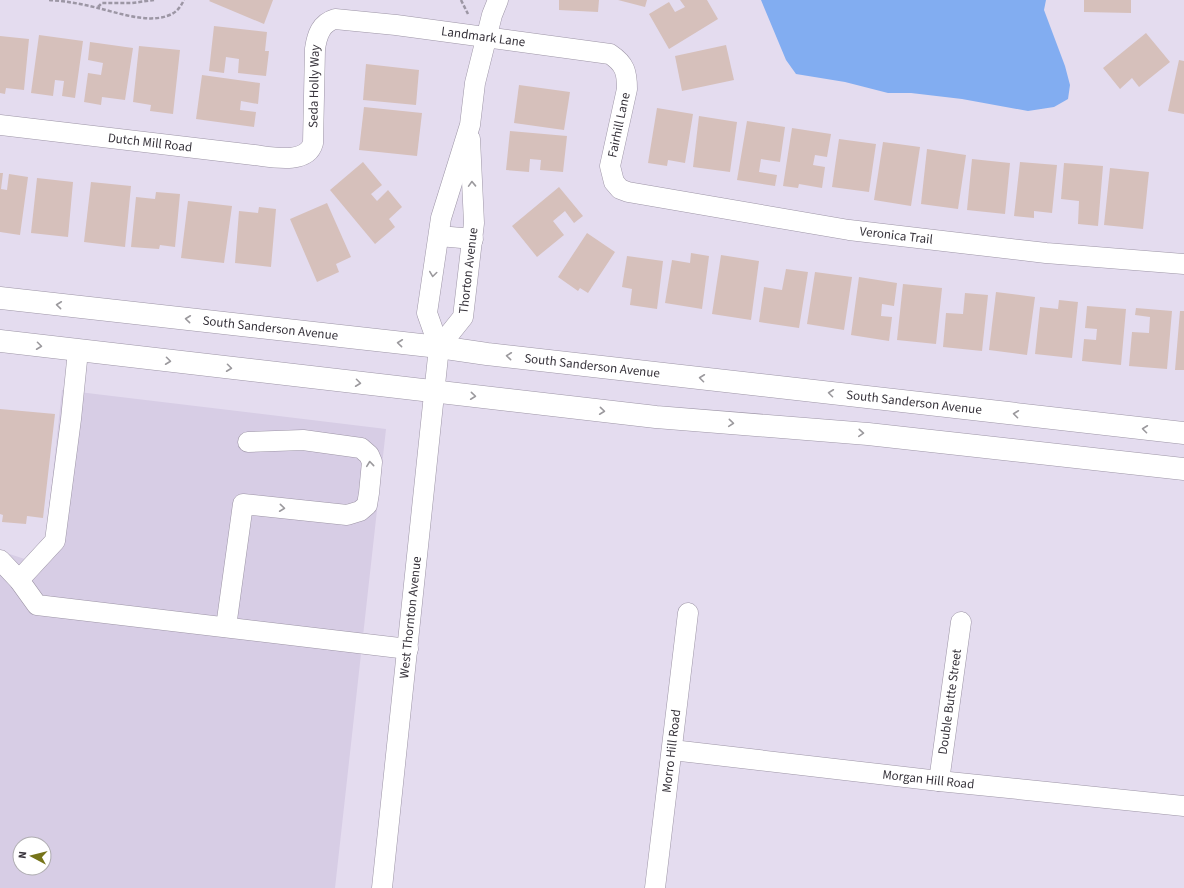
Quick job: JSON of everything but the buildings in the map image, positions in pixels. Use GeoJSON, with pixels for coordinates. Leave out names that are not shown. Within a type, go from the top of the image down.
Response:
{"type":"FeatureCollection","features":[{"type":"Feature","properties":{"kind":"main road","name":"South Sanderson Avenue"},"geometry":{"type":"LineString","coordinates":[[0,298],[1184,433]]}},
{"type":"Feature","properties":{"kind":"main road"},"geometry":{"type":"LineString","coordinates":[[0,341],[656,417],[868,434],[1184,469]]}},
{"type":"Feature","properties":{"kind":"street","name":"Thorton Avenue"},"geometry":{"type":"LineString","coordinates":[[439,347],[463,318],[474,223],[470,125],[475,83],[492,15],[498,0]]}},
{"type":"Feature","properties":{"kind":"street","name":"Landmark Lane"},"geometry":{"type":"LineString","coordinates":[[335,19],[396,25],[610,54],[619,60],[625,68]]}},
{"type":"Feature","properties":{"kind":"street","name":"Seda Holly Way"},"geometry":{"type":"LineString","coordinates":[[300,157],[312,148],[313,142],[315,49],[317,38],[322,27],[328,21],[335,19]]}},
{"type":"Feature","properties":{"kind":"street","name":"Fairhill Lane"},"geometry":{"type":"LineString","coordinates":[[614,182],[610,166],[627,89],[625,68]]}},
{"type":"Feature","properties":{"kind":"street","name":"Dutch Mill Road"},"geometry":{"type":"LineString","coordinates":[[0,125],[254,155],[283,158],[300,157]]}},
{"type":"Feature","properties":{"kind":"street","name":"Thorton Avenue"},"geometry":{"type":"LineString","coordinates":[[439,347],[427,312],[441,218],[470,125]]}},
{"type":"Feature","properties":{"kind":"street","name":"Veronica Trail"},"geometry":{"type":"LineString","coordinates":[[614,182],[620,189],[652,197],[849,230],[1046,253],[1184,264]]}},
{"type":"Feature","properties":{"kind":"street"},"geometry":{"type":"LineString","coordinates":[[439,236],[473,239]]}},
{"type":"Feature","properties":{"kind":"street","name":"West Thornton Avenue"},"geometry":{"type":"LineString","coordinates":[[382,888],[439,347]]}},
{"type":"Feature","properties":{"kind":"street"},"geometry":{"type":"LineString","coordinates":[[20,580],[55,542],[78,351]]}},
{"type":"Feature","properties":{"kind":"street"},"geometry":{"type":"LineString","coordinates":[[226,627],[243,504],[348,515],[360,511],[367,504],[369,493],[372,462],[369,455],[361,448],[303,440],[248,442]]}},
{"type":"Feature","properties":{"kind":"street"},"geometry":{"type":"LineString","coordinates":[[0,560],[20,580],[37,605],[408,648]]}},
{"type":"Feature","properties":{"kind":"street","name":"Morro Hill Road"},"geometry":{"type":"LineString","coordinates":[[655,888],[688,613]]}},
{"type":"Feature","properties":{"kind":"street","name":"Double Butte Street"},"geometry":{"type":"LineString","coordinates":[[939,781],[961,622]]}},
{"type":"Feature","properties":{"kind":"street","name":"Morgan Hill Road"},"geometry":{"type":"LineString","coordinates":[[672,750],[939,781],[1184,806]]}},
{"type":"Feature","properties":{"kind":"path"},"geometry":{"type":"LineString","coordinates":[[50,0],[70,2],[97,7],[121,14],[156,19],[168,16],[178,10],[184,0]]}},
{"type":"Feature","properties":{"kind":"path"},"geometry":{"type":"LineString","coordinates":[[97,7],[102,3],[132,3],[154,0]]}},
{"type":"Feature","properties":{"kind":"shaded area"},"geometry":{"type":"Polygon","coordinates":[[[62,390],[386,429],[335,888],[0,888],[0,551],[28,560],[46,538],[62,390]]]}},
{"type":"Feature","properties":{"kind":"water"},"geometry":{"type":"Polygon","coordinates":[[[761,0],[1046,0],[1044,10],[1065,66],[1070,85],[1068,99],[1054,107],[1028,111],[962,99],[911,93],[888,93],[845,82],[796,74],[786,60],[761,0]]]}}]}
